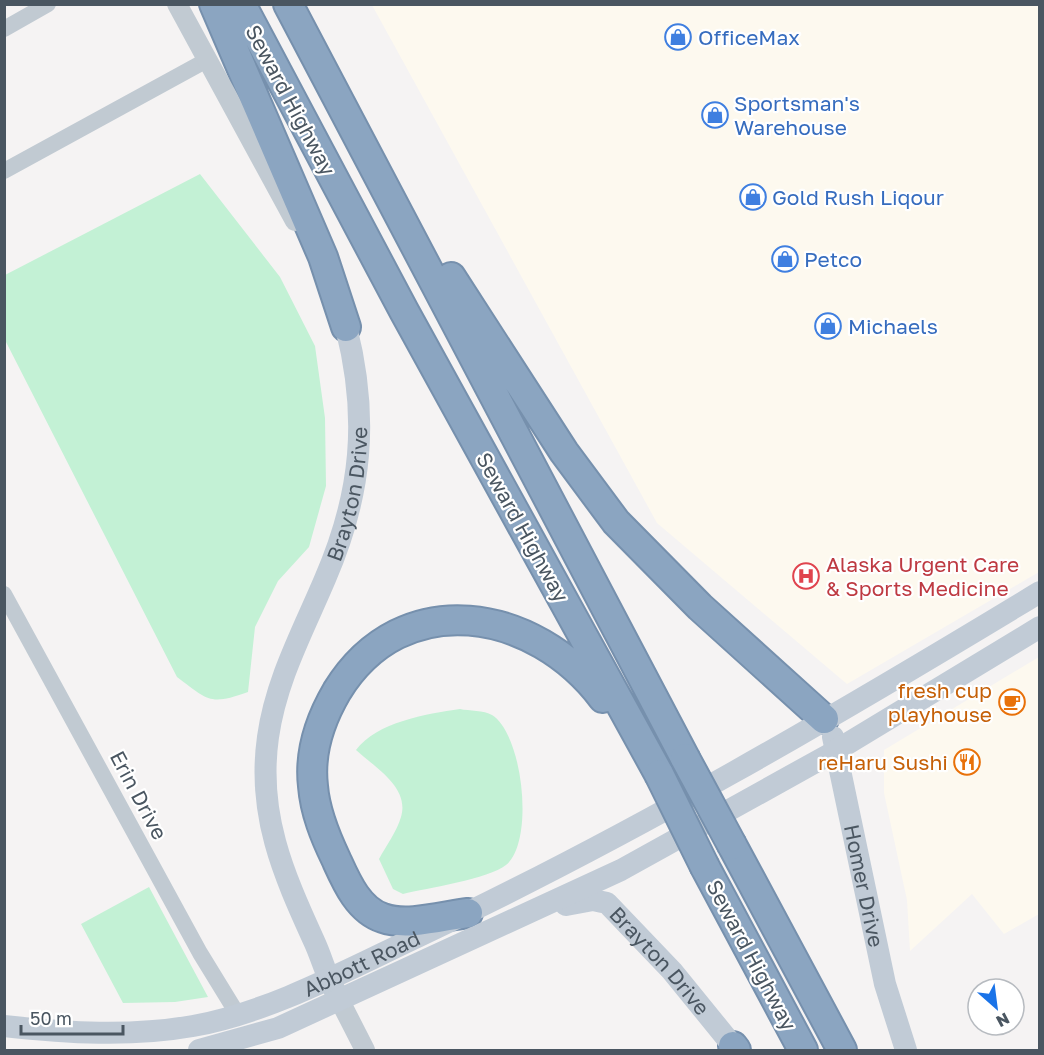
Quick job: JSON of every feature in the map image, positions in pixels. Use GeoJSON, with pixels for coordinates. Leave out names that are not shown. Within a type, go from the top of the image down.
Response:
{"type":"FeatureCollection","features":[{"type":"Feature","properties":{"kind":"highway"},"geometry":{"type":"LineString","coordinates":[[214,4],[323,257],[346,327]]}},
{"type":"Feature","properties":{"kind":"highway","name":"Seward Highway"},"geometry":{"type":"LineString","coordinates":[[241,4],[803,1050]]}},
{"type":"Feature","properties":{"kind":"highway","name":"Seward Highway"},"geometry":{"type":"LineString","coordinates":[[288,4],[685,759],[842,1050]]}},
{"type":"Feature","properties":{"kind":"highway"},"geometry":{"type":"LineString","coordinates":[[358,135],[564,452],[611,515],[700,607],[824,719]]}},
{"type":"Feature","properties":{"kind":"highway"},"geometry":{"type":"LineString","coordinates":[[468,913],[398,921],[378,916],[366,908],[354,893],[321,826],[312,784],[317,735],[323,717],[340,687],[353,670],[379,647],[409,631],[443,622],[485,621],[519,630],[555,651],[594,686],[654,776]]}},
{"type":"Feature","properties":{"kind":"main road","name":"Brayton Drive"},"geometry":{"type":"LineString","coordinates":[[340,1001],[328,979],[279,861],[270,821],[266,772],[268,737],[279,690],[334,556],[354,486],[360,414],[356,366],[346,327]]}},
{"type":"Feature","properties":{"kind":"main road","name":"Abbott Road"},"geometry":{"type":"LineString","coordinates":[[4,1026],[53,1031],[125,1033],[193,1026],[238,1015],[328,979],[468,913],[692,795],[1040,592]]}},
{"type":"Feature","properties":{"kind":"main road","name":"Abbott Road"},"geometry":{"type":"LineString","coordinates":[[199,1050],[278,1028],[532,913],[621,870],[836,750],[1040,627]]}},
{"type":"Feature","properties":{"kind":"main road","name":"Homer Drive"},"geometry":{"type":"LineString","coordinates":[[824,719],[836,750],[885,984],[906,1050]]}},
{"type":"Feature","properties":{"kind":"main road","name":"Brayton Drive"},"geometry":{"type":"LineString","coordinates":[[532,913],[593,900],[606,903],[672,971],[735,1049]]}},
{"type":"Feature","properties":{"kind":"street"},"geometry":{"type":"LineString","coordinates":[[4,28],[48,4]]}},
{"type":"Feature","properties":{"kind":"street","name":"Brayton Drive"},"geometry":{"type":"LineString","coordinates":[[177,4],[304,237],[346,327]]}},
{"type":"Feature","properties":{"kind":"street"},"geometry":{"type":"LineString","coordinates":[[4,171],[207,60]]}},
{"type":"Feature","properties":{"kind":"street","name":"Erin Drive"},"geometry":{"type":"LineString","coordinates":[[4,594],[200,953],[238,1015]]}},
{"type":"Feature","properties":{"kind":"street"},"geometry":{"type":"LineString","coordinates":[[340,1001],[365,1050]]}},
{"type":"Feature","properties":{"kind":"shaded area"},"geometry":{"type":"Polygon","coordinates":[[[372,5],[1039,5],[1039,572],[847,684],[657,523],[372,5]]]}},
{"type":"Feature","properties":{"kind":"shaded area"},"geometry":{"type":"Polygon","coordinates":[[[1039,657],[1039,914],[1004,934],[972,894],[910,951],[907,900],[884,793],[884,750],[1039,657]]]}},
{"type":"Feature","properties":{"kind":"green space"},"geometry":{"type":"Polygon","coordinates":[[[200,174],[280,277],[315,346],[325,418],[326,486],[309,547],[278,581],[255,627],[248,692],[225,699],[203,696],[177,677],[5,340],[5,275],[200,174]]]}},
{"type":"Feature","properties":{"kind":"green space"},"geometry":{"type":"Polygon","coordinates":[[[460,709],[481,711],[492,715],[503,726],[511,743],[522,789],[520,835],[515,853],[506,865],[486,875],[403,894],[393,889],[379,859],[401,817],[400,796],[389,779],[356,750],[376,732],[389,726],[418,717],[460,709]]]}},
{"type":"Feature","properties":{"kind":"green space"},"geometry":{"type":"Polygon","coordinates":[[[149,887],[208,997],[175,1002],[123,1003],[81,924],[149,887]]]}},
{"type":"Feature","properties":{"kind":"place","name":"OfficeMax"},"geometry":{"type":"Point","coordinates":[678,37]}},
{"type":"Feature","properties":{"kind":"place","name":"Sportsman's Warehouse"},"geometry":{"type":"Point","coordinates":[715,115]}},
{"type":"Feature","properties":{"kind":"place","name":"Gold Rush Liqour"},"geometry":{"type":"Point","coordinates":[753,197]}},
{"type":"Feature","properties":{"kind":"place","name":"Petco"},"geometry":{"type":"Point","coordinates":[785,259]}},
{"type":"Feature","properties":{"kind":"place","name":"Michaels"},"geometry":{"type":"Point","coordinates":[828,326]}},
{"type":"Feature","properties":{"kind":"place","name":"Alaska Urgent Care & Sports Medicine"},"geometry":{"type":"Point","coordinates":[806,576]}},
{"type":"Feature","properties":{"kind":"place","name":"fresh cup playhouse"},"geometry":{"type":"Point","coordinates":[1012,702]}},
{"type":"Feature","properties":{"kind":"place","name":"reHaru Sushi"},"geometry":{"type":"Point","coordinates":[967,762]}}]}
